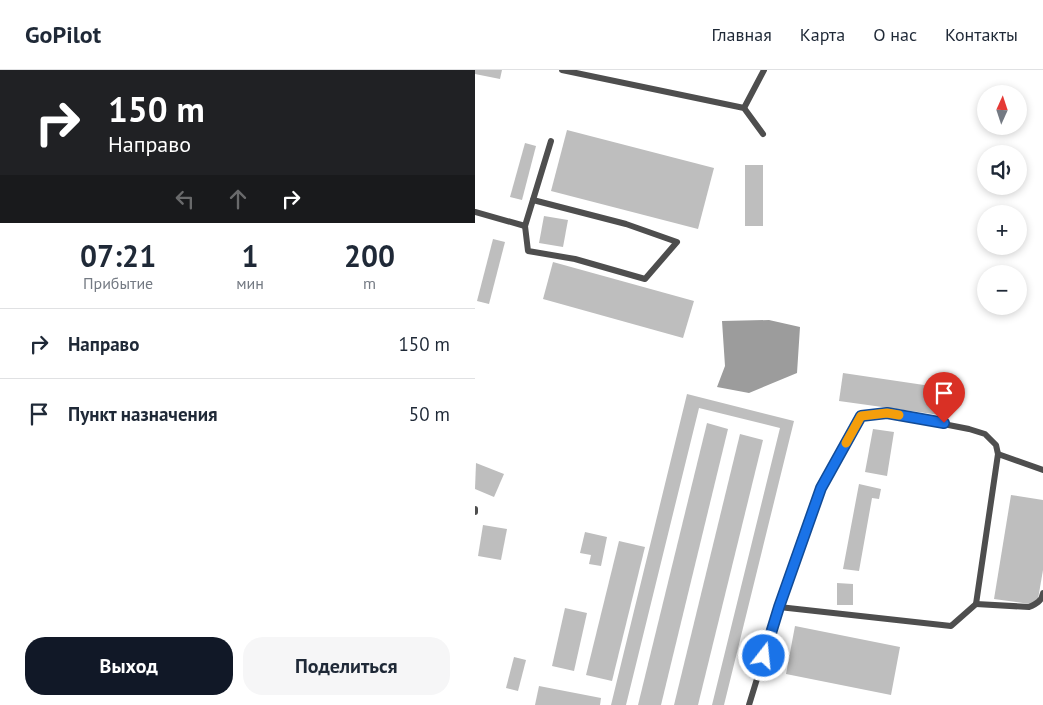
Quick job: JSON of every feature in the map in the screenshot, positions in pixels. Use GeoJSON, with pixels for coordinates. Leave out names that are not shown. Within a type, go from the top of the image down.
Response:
{"type":"FeatureCollection","features":[{"type":"Feature","properties":{"kind":"lane"},"geometry":{"type":"LineString","coordinates":[[562,70],[744,108],[763,134]]}},
{"type":"Feature","properties":{"kind":"lane"},"geometry":{"type":"LineString","coordinates":[[744,108],[764,70]]}},
{"type":"Feature","properties":{"kind":"lane"},"geometry":{"type":"LineString","coordinates":[[533,200],[627,224],[677,242],[645,279],[575,259],[528,251],[525,226],[551,141]]}},
{"type":"Feature","properties":{"kind":"lane"},"geometry":{"type":"LineString","coordinates":[[475,212],[525,226]]}},
{"type":"Feature","properties":{"kind":"lane"},"geometry":{"type":"LineString","coordinates":[[749,705],[779,607],[821,488],[861,416],[887,413],[969,429],[985,434],[996,445],[998,454],[976,604],[951,626],[779,607]]}},
{"type":"Feature","properties":{"kind":"lane"},"geometry":{"type":"LineString","coordinates":[[998,454],[1043,470]]}},
{"type":"Feature","properties":{"kind":"lane"},"geometry":{"type":"LineString","coordinates":[[976,604],[1029,607],[1037,604],[1043,597],[1043,593]]}},
{"type":"Feature","properties":{"kind":"shaded area"},"geometry":{"type":"Polygon","coordinates":[[[769,320],[800,327],[797,373],[749,393],[717,387],[725,366],[722,321],[769,320]]]}},
{"type":"Feature","properties":{"kind":"building"},"geometry":{"type":"Polygon","coordinates":[[[475,70],[502,70],[500,79],[475,74],[475,70]]]}},
{"type":"Feature","properties":{"kind":"building"},"geometry":{"type":"Polygon","coordinates":[[[567,130],[714,168],[698,229],[551,191],[567,130]]]}},
{"type":"Feature","properties":{"kind":"building"},"geometry":{"type":"Polygon","coordinates":[[[525,143],[536,146],[522,200],[510,197],[525,143]]]}},
{"type":"Feature","properties":{"kind":"building"},"geometry":{"type":"Polygon","coordinates":[[[745,165],[763,165],[763,226],[745,226],[745,165]]]}},
{"type":"Feature","properties":{"kind":"building"},"geometry":{"type":"Polygon","coordinates":[[[544,216],[568,220],[563,247],[539,243],[544,216]]]}},
{"type":"Feature","properties":{"kind":"building"},"geometry":{"type":"Polygon","coordinates":[[[493,239],[505,242],[489,304],[477,301],[493,239]]]}},
{"type":"Feature","properties":{"kind":"building"},"geometry":{"type":"Polygon","coordinates":[[[553,262],[694,301],[683,338],[543,299],[553,262]]]}},
{"type":"Feature","properties":{"kind":"building"},"geometry":{"type":"Polygon","coordinates":[[[843,373],[951,389],[947,416],[839,401],[843,373]]]}},
{"type":"Feature","properties":{"kind":"building"},"geometry":{"type":"Polygon","coordinates":[[[687,394],[794,421],[724,705],[712,705],[780,428],[699,408],[626,705],[611,705],[687,394]]]}},
{"type":"Feature","properties":{"kind":"building"},"geometry":{"type":"Polygon","coordinates":[[[707,423],[728,429],[661,705],[638,705],[707,423]]]}},
{"type":"Feature","properties":{"kind":"building"},"geometry":{"type":"Polygon","coordinates":[[[873,429],[894,432],[887,476],[865,472],[873,429]]]}},
{"type":"Feature","properties":{"kind":"building"},"geometry":{"type":"Polygon","coordinates":[[[740,434],[763,440],[698,705],[674,705],[740,434]]]}},
{"type":"Feature","properties":{"kind":"building"},"geometry":{"type":"Polygon","coordinates":[[[476,463],[504,474],[494,497],[475,489],[476,463]]]}},
{"type":"Feature","properties":{"kind":"building"},"geometry":{"type":"Polygon","coordinates":[[[859,484],[881,489],[879,499],[872,498],[859,571],[843,569],[859,484]]]}},
{"type":"Feature","properties":{"kind":"building"},"geometry":{"type":"Polygon","coordinates":[[[1011,495],[1043,500],[1043,570],[1037,605],[994,599],[1011,495]]]}},
{"type":"Feature","properties":{"kind":"building"},"geometry":{"type":"Polygon","coordinates":[[[483,525],[507,529],[501,560],[478,556],[483,525]]]}},
{"type":"Feature","properties":{"kind":"building"},"geometry":{"type":"Polygon","coordinates":[[[585,532],[607,537],[601,566],[589,564],[591,555],[580,553],[585,532]]]}},
{"type":"Feature","properties":{"kind":"building"},"geometry":{"type":"Polygon","coordinates":[[[619,541],[645,547],[612,681],[586,675],[619,541]]]}},
{"type":"Feature","properties":{"kind":"building"},"geometry":{"type":"Polygon","coordinates":[[[837,583],[853,584],[853,605],[837,605],[837,583]]]}},
{"type":"Feature","properties":{"kind":"building"},"geometry":{"type":"Polygon","coordinates":[[[565,608],[587,613],[574,671],[552,666],[565,608]]]}},
{"type":"Feature","properties":{"kind":"building"},"geometry":{"type":"Polygon","coordinates":[[[795,626],[900,647],[891,695],[786,674],[795,626]]]}},
{"type":"Feature","properties":{"kind":"building"},"geometry":{"type":"Polygon","coordinates":[[[514,657],[526,660],[518,691],[506,688],[514,657]]]}},
{"type":"Feature","properties":{"kind":"building"},"geometry":{"type":"Polygon","coordinates":[[[539,686],[601,698],[600,705],[535,705],[539,686]]]}},
{"type":"Feature","properties":{"kind":"slow traffic"},"geometry":{"type":"LineString","coordinates":[[846,443],[861,416],[887,413],[899,415]]}},
{"type":"Feature","properties":{"kind":"route"},"geometry":{"type":"LineString","coordinates":[[764,656],[779,607],[821,488],[861,416],[887,413],[944,423]]}}]}
